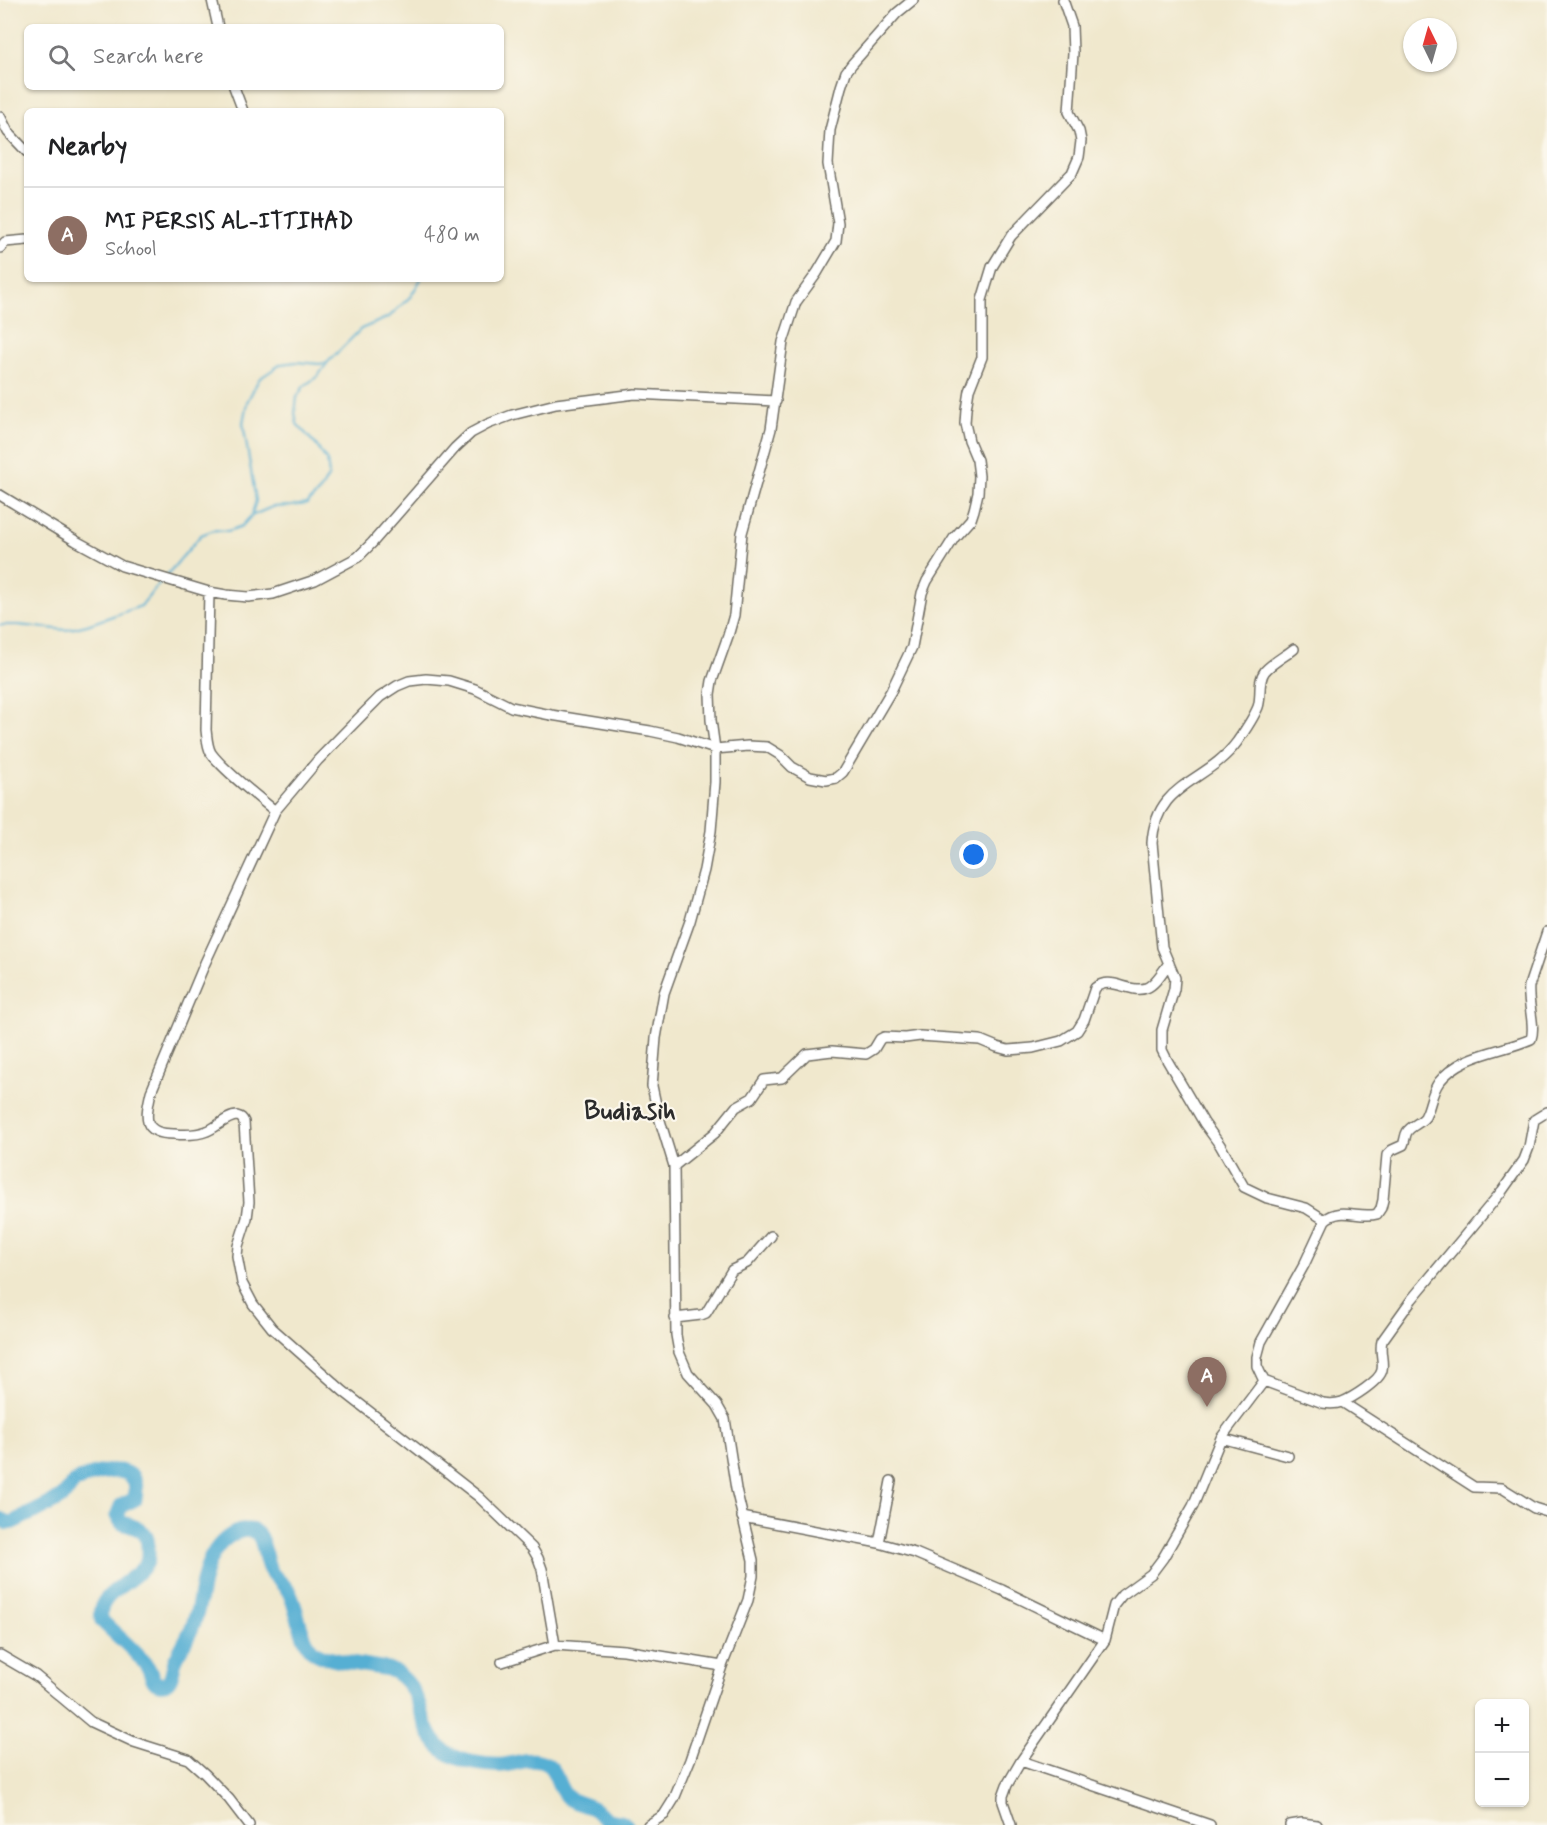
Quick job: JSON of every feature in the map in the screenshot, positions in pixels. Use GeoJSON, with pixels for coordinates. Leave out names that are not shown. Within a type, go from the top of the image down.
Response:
{"type":"FeatureCollection","features":[{"type":"Feature","properties":{"kind":"street"},"geometry":{"type":"LineString","coordinates":[[213,0],[217,24]]}},
{"type":"Feature","properties":{"kind":"street"},"geometry":{"type":"LineString","coordinates":[[897,13],[902,0]]}},
{"type":"Feature","properties":{"kind":"street"},"geometry":{"type":"LineString","coordinates":[[648,1825],[664,1815],[674,1799],[748,1600],[753,1576],[753,1560],[742,1517],[725,1419],[717,1405],[688,1373],[676,1335],[674,1166],[652,1086],[656,1038],[664,993],[690,921],[705,870],[714,793],[715,749],[710,702],[712,681],[731,627],[742,533],[767,448],[776,401],[780,358],[796,302],[836,241],[838,224],[828,155],[835,106],[846,72],[852,63],[897,13],[913,0]]}},
{"type":"Feature","properties":{"kind":"street"},"geometry":{"type":"LineString","coordinates":[[555,1645],[542,1569],[532,1548],[479,1497],[343,1391],[272,1328],[253,1304],[242,1283],[237,1256],[249,1202],[242,1119],[235,1116],[208,1131],[166,1134],[155,1132],[150,1128],[148,1104],[205,963],[275,811],[318,760],[380,697],[397,686],[409,681],[426,679],[448,681],[475,689],[511,707],[678,736],[715,749],[767,747],[780,755],[792,767],[810,777],[826,780],[836,778],[843,772],[891,691],[912,647],[922,593],[927,581],[954,538],[971,519],[978,493],[978,468],[965,423],[966,409],[969,390],[982,357],[982,300],[993,267],[1011,236],[1072,173],[1079,157],[1081,141],[1079,131],[1069,112],[1073,53],[1072,26],[1064,0]]}},
{"type":"Feature","properties":{"kind":"street"},"geometry":{"type":"LineString","coordinates":[[235,90],[242,108]]}},
{"type":"Feature","properties":{"kind":"street"},"geometry":{"type":"LineString","coordinates":[[0,116],[8,132],[24,149]]}},
{"type":"Feature","properties":{"kind":"street"},"geometry":{"type":"LineString","coordinates":[[0,248],[5,242],[24,240]]}},
{"type":"Feature","properties":{"kind":"street"},"geometry":{"type":"LineString","coordinates":[[0,495],[122,566],[209,592],[248,597],[273,594],[315,580],[358,557],[455,448],[471,433],[488,424],[512,415],[556,404],[635,393],[776,401]]}},
{"type":"Feature","properties":{"kind":"street"},"geometry":{"type":"LineString","coordinates":[[209,592],[206,729],[210,752],[275,811]]}},
{"type":"Feature","properties":{"kind":"street"},"geometry":{"type":"LineString","coordinates":[[1294,649],[1264,672],[1260,682],[1258,706],[1236,743],[1220,760],[1170,797],[1156,817],[1152,843],[1162,947],[1174,974],[1175,984],[1162,1030],[1162,1050],[1244,1187],[1267,1198],[1306,1208],[1325,1220]]}},
{"type":"Feature","properties":{"kind":"street"},"geometry":{"type":"LineString","coordinates":[[1547,932],[1529,986],[1533,1033],[1531,1039],[1463,1062],[1439,1082],[1432,1094],[1425,1117],[1408,1131],[1403,1145],[1387,1155],[1383,1200],[1377,1214],[1338,1213],[1325,1220],[1304,1265],[1261,1342],[1257,1366],[1264,1382],[1323,1403],[1342,1402],[1366,1387],[1381,1373],[1382,1341],[1412,1299],[1502,1191],[1524,1160],[1534,1120],[1547,1112]]}},
{"type":"Feature","properties":{"kind":"street"},"geometry":{"type":"LineString","coordinates":[[674,1166],[715,1133],[736,1107],[752,1098],[764,1080],[782,1078],[807,1053],[832,1050],[866,1054],[874,1049],[884,1037],[920,1036],[980,1040],[1008,1050],[1051,1044],[1077,1031],[1084,1020],[1095,988],[1111,983],[1144,989],[1149,987],[1169,963]]}},
{"type":"Feature","properties":{"kind":"street"},"geometry":{"type":"LineString","coordinates":[[675,1318],[706,1313],[732,1270],[747,1263],[771,1236]]}},
{"type":"Feature","properties":{"kind":"street"},"geometry":{"type":"LineString","coordinates":[[1011,1825],[1003,1796],[1021,1761],[1105,1640],[1114,1605],[1122,1595],[1151,1574],[1164,1558],[1193,1506],[1221,1438],[1264,1382]]}},
{"type":"Feature","properties":{"kind":"street"},"geometry":{"type":"LineString","coordinates":[[1342,1402],[1474,1487],[1502,1488],[1534,1508],[1547,1512]]}},
{"type":"Feature","properties":{"kind":"street"},"geometry":{"type":"LineString","coordinates":[[1221,1438],[1288,1456]]}},
{"type":"Feature","properties":{"kind":"street"},"geometry":{"type":"LineString","coordinates":[[879,1543],[891,1481]]}},
{"type":"Feature","properties":{"kind":"street"},"geometry":{"type":"LineString","coordinates":[[742,1517],[879,1543],[915,1553],[954,1568],[1105,1640]]}},
{"type":"Feature","properties":{"kind":"street"},"geometry":{"type":"LineString","coordinates":[[502,1662],[555,1645],[624,1650],[722,1666]]}},
{"type":"Feature","properties":{"kind":"street"},"geometry":{"type":"LineString","coordinates":[[0,1655],[36,1676],[91,1722],[134,1742],[188,1759],[229,1799],[249,1825]]}},
{"type":"Feature","properties":{"kind":"street"},"geometry":{"type":"LineString","coordinates":[[1021,1761],[1210,1825]]}},
{"type":"Feature","properties":{"kind":"street"},"geometry":{"type":"LineString","coordinates":[[1290,1825],[1302,1823],[1317,1825]]}},
{"type":"Feature","properties":{"kind":"waterway"},"geometry":{"type":"LineString","coordinates":[[166,576],[201,535],[214,530],[228,531],[242,526],[251,516],[272,507],[307,504],[320,491],[329,475],[327,461],[297,424],[295,413],[297,397],[304,386],[318,376],[328,362],[361,329],[389,317],[411,296],[419,282]]}},
{"type":"Feature","properties":{"kind":"waterway"},"geometry":{"type":"LineString","coordinates":[[251,516],[256,501],[243,423],[247,402],[259,379],[281,364],[328,362]]}},
{"type":"Feature","properties":{"kind":"waterway"},"geometry":{"type":"LineString","coordinates":[[0,625],[66,630],[87,625],[141,606],[162,580]]}},
{"type":"Feature","properties":{"kind":"waterway"},"geometry":{"type":"LineString","coordinates":[[0,1519],[8,1523],[13,1522],[61,1497],[75,1482],[90,1476],[109,1471],[124,1472],[130,1475],[136,1488],[135,1499],[121,1506],[117,1516],[122,1523],[143,1532],[148,1545],[148,1560],[141,1571],[109,1596],[103,1604],[102,1621],[142,1660],[149,1668],[154,1681],[159,1684],[167,1683],[169,1680],[175,1661],[191,1630],[206,1569],[214,1552],[226,1539],[236,1533],[249,1530],[255,1532],[262,1541],[271,1572],[289,1592],[305,1639],[313,1651],[327,1658],[388,1669],[400,1676],[415,1696],[429,1733],[446,1752],[466,1761],[489,1765],[530,1760],[545,1763],[550,1766],[562,1791],[569,1798],[594,1809],[607,1819],[626,1825]]}},
{"type":"Feature","properties":{"kind":"place","name":"MI PERSIS AL-ITTIHAD"},"geometry":{"type":"Point","coordinates":[1207,1407]}},
{"type":"Feature","properties":{"kind":"district","name":"Budiasih"},"geometry":{"type":"Point","coordinates":[630,1112]}}]}
